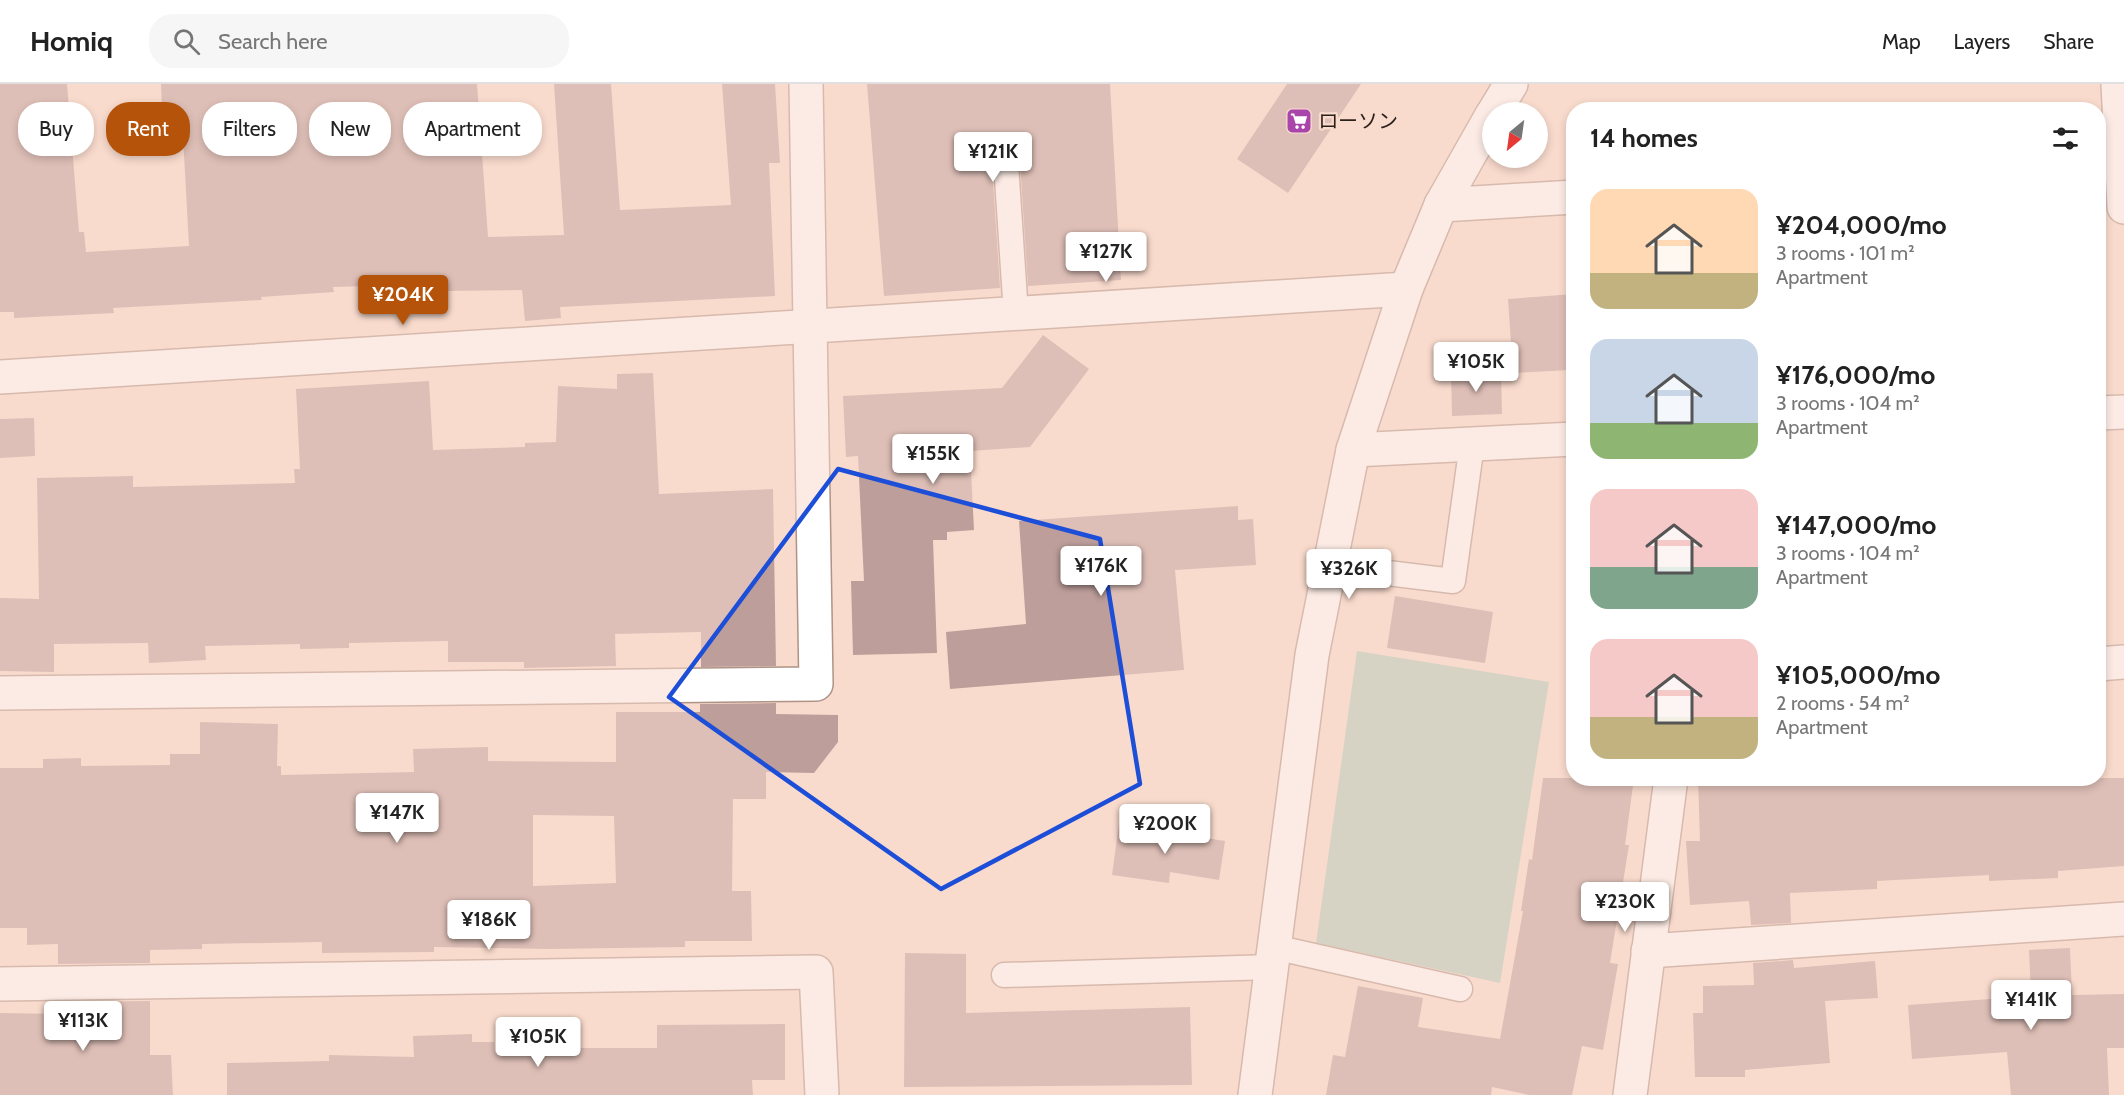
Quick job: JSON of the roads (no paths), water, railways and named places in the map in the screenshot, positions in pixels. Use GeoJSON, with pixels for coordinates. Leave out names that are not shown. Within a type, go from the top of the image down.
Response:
{"type":"FeatureCollection","features":[{"type":"Feature","properties":{"kind":"street"},"geometry":{"type":"LineString","coordinates":[[0,693],[816,684],[806,84]]}},
{"type":"Feature","properties":{"kind":"street"},"geometry":{"type":"LineString","coordinates":[[1500,102],[1511,84]]}},
{"type":"Feature","properties":{"kind":"street"},"geometry":{"type":"LineString","coordinates":[[2118,84],[2110,163],[2124,207]]}},
{"type":"Feature","properties":{"kind":"street"},"geometry":{"type":"LineString","coordinates":[[1255,1095],[1312,656],[1353,450],[1406,289],[1441,206],[1482,133]]}},
{"type":"Feature","properties":{"kind":"street"},"geometry":{"type":"LineString","coordinates":[[1441,206],[1566,198]]}},
{"type":"Feature","properties":{"kind":"street"},"geometry":{"type":"LineString","coordinates":[[0,377],[1406,289]]}},
{"type":"Feature","properties":{"kind":"street"},"geometry":{"type":"LineString","coordinates":[[2106,412],[2124,411]]}},
{"type":"Feature","properties":{"kind":"street"},"geometry":{"type":"LineString","coordinates":[[1353,450],[1566,440]]}},
{"type":"Feature","properties":{"kind":"street"},"geometry":{"type":"LineString","coordinates":[[2106,663],[2124,662]]}},
{"type":"Feature","properties":{"kind":"street"},"geometry":{"type":"LineString","coordinates":[[1630,1095],[1670,786]]}},
{"type":"Feature","properties":{"kind":"street"},"geometry":{"type":"LineString","coordinates":[[1648,951],[2124,919]]}},
{"type":"Feature","properties":{"kind":"street"},"geometry":{"type":"LineString","coordinates":[[0,984],[816,972],[822,1095]]}},
{"type":"Feature","properties":{"kind":"lane"},"geometry":{"type":"LineString","coordinates":[[1006,164],[1016,314]]}},
{"type":"Feature","properties":{"kind":"lane"},"geometry":{"type":"LineString","coordinates":[[1330,566],[1454,581],[1472,444]]}},
{"type":"Feature","properties":{"kind":"lane"},"geometry":{"type":"LineString","coordinates":[[1004,975],[1273,957],[1460,989]]}},
{"type":"Feature","properties":{"kind":"place","name":"ローソン"},"geometry":{"type":"Point","coordinates":[1299,121]}}]}
